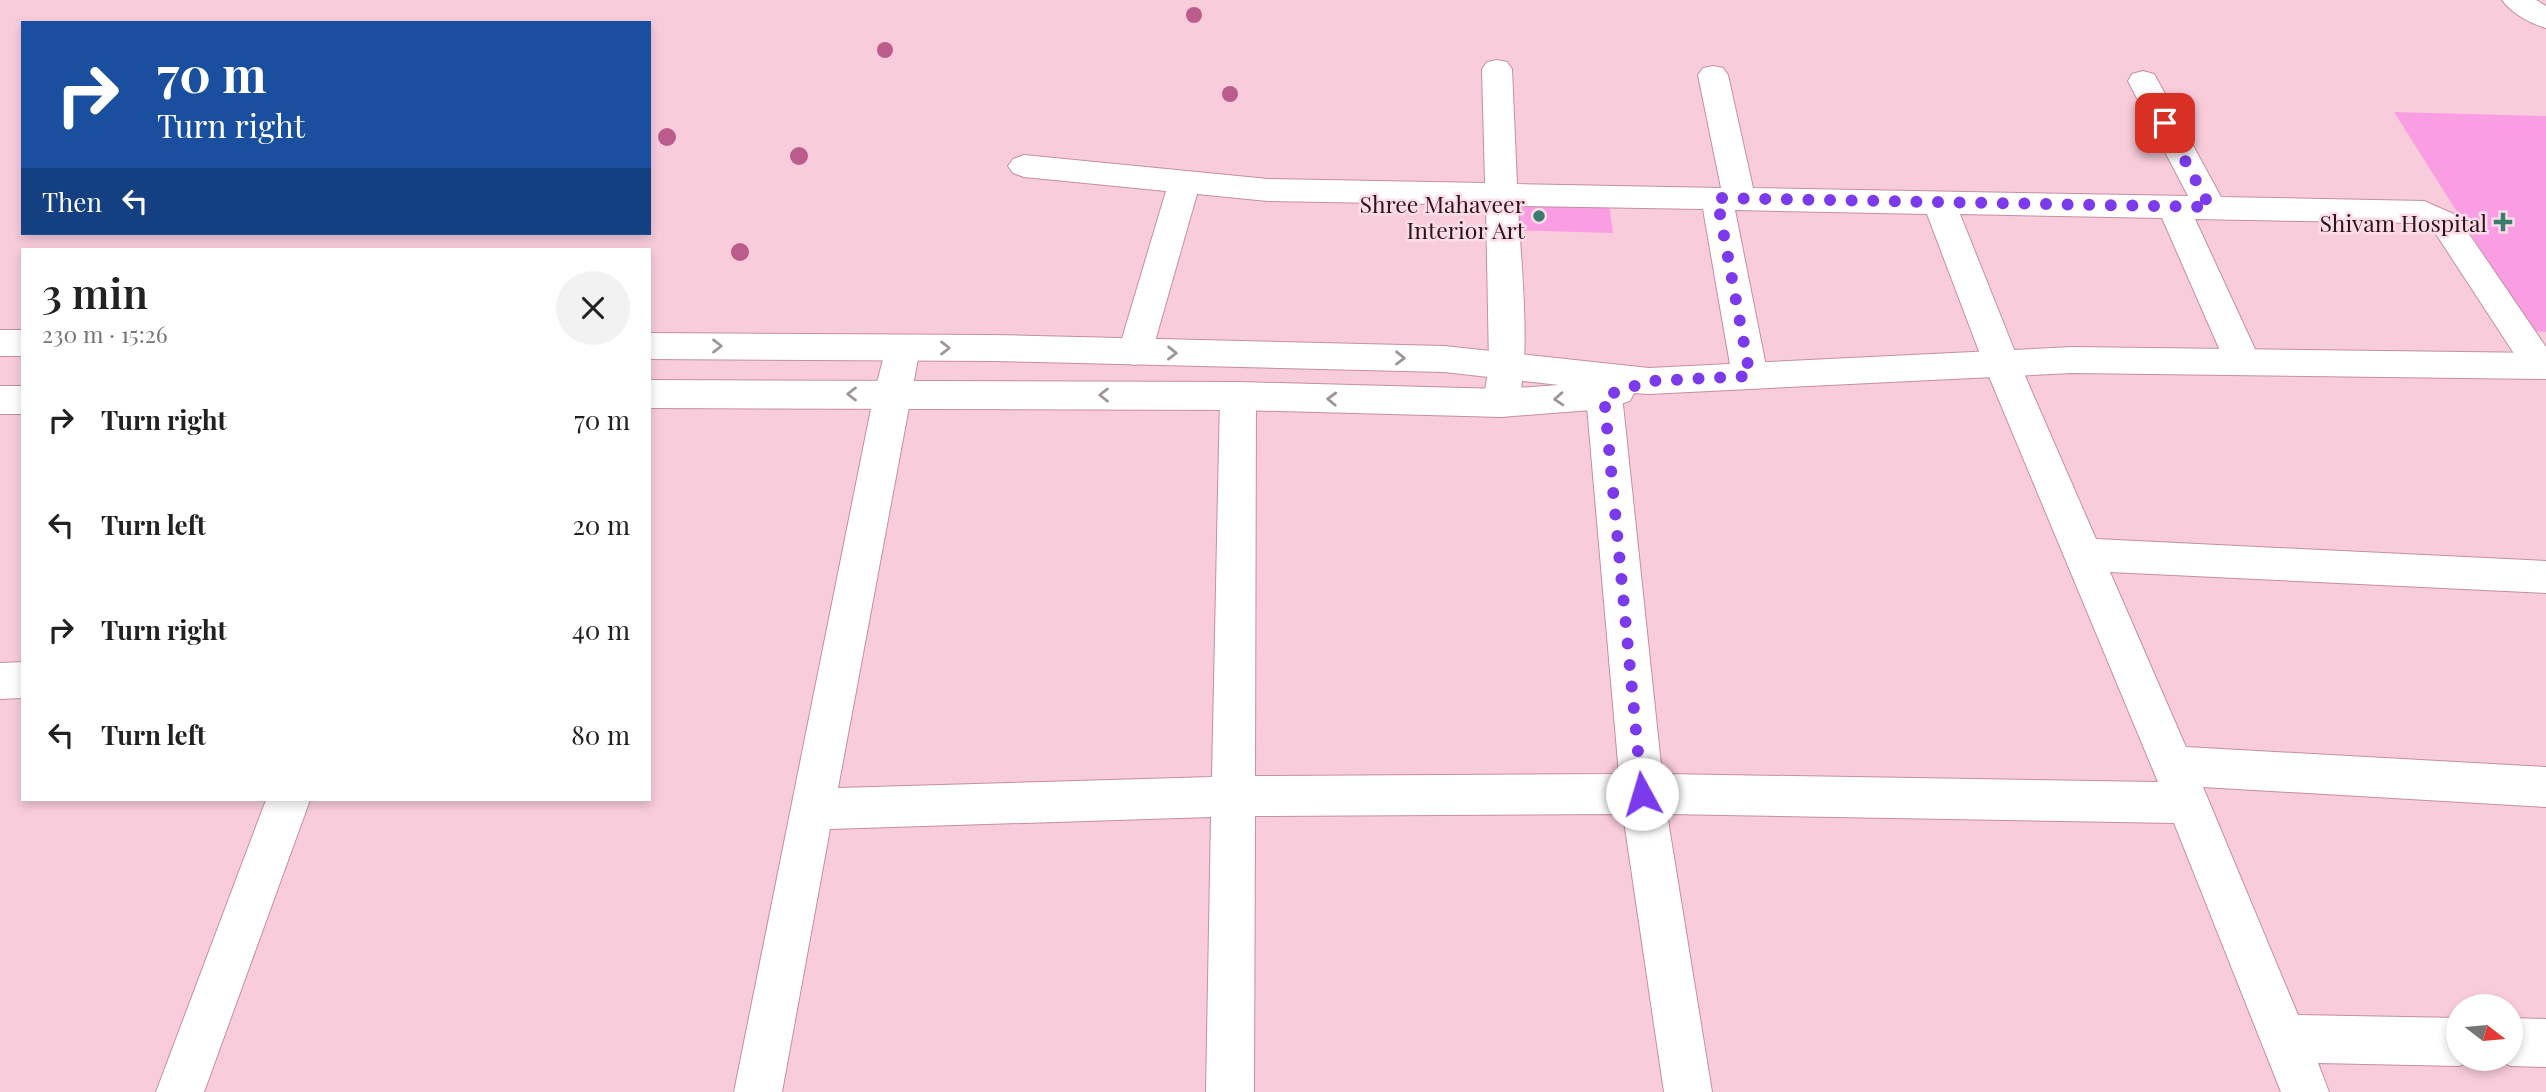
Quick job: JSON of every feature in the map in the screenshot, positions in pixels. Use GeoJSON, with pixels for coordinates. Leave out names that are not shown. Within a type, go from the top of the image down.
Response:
{"type":"FeatureCollection","features":[{"type":"Feature","properties":{"kind":"street"},"geometry":{"type":"LineString","coordinates":[[2516,0],[2546,19]]}},
{"type":"Feature","properties":{"kind":"street"},"geometry":{"type":"LineString","coordinates":[[1497,69],[1507,365],[1501,403]]}},
{"type":"Feature","properties":{"kind":"street"},"geometry":{"type":"LineString","coordinates":[[1713,75],[1750,376]]}},
{"type":"Feature","properties":{"kind":"street"},"geometry":{"type":"LineString","coordinates":[[2143,81],[2210,207]]}},
{"type":"Feature","properties":{"kind":"street"},"geometry":{"type":"LineString","coordinates":[[1024,166],[1268,190],[2413,211],[2437,216],[2445,223],[2543,366]]}},
{"type":"Feature","properties":{"kind":"street"},"geometry":{"type":"LineString","coordinates":[[1135,352],[1184,182]]}},
{"type":"Feature","properties":{"kind":"street"},"geometry":{"type":"LineString","coordinates":[[1939,202],[2001,362],[2181,784],[2305,1092]]}},
{"type":"Feature","properties":{"kind":"street"},"geometry":{"type":"LineString","coordinates":[[2173,206],[2243,362]]}},
{"type":"Feature","properties":{"kind":"street"},"geometry":{"type":"LineString","coordinates":[[0,343],[21,343]]}},
{"type":"Feature","properties":{"kind":"street"},"geometry":{"type":"LineString","coordinates":[[651,346],[903,348],[1444,359],[1650,381],[2001,362],[2543,366]]}},
{"type":"Feature","properties":{"kind":"street"},"geometry":{"type":"LineString","coordinates":[[758,1092],[903,348]]}},
{"type":"Feature","properties":{"kind":"street"},"geometry":{"type":"LineString","coordinates":[[651,394],[1238,396],[1501,403],[1604,396],[1650,381]]}},
{"type":"Feature","properties":{"kind":"street"},"geometry":{"type":"LineString","coordinates":[[1230,1092],[1238,396]]}},
{"type":"Feature","properties":{"kind":"street"},"geometry":{"type":"LineString","coordinates":[[1604,396],[1642,794],[1688,1092]]}},
{"type":"Feature","properties":{"kind":"street"},"geometry":{"type":"LineString","coordinates":[[0,400],[21,400]]}},
{"type":"Feature","properties":{"kind":"street"},"geometry":{"type":"LineString","coordinates":[[2083,555],[2546,578]]}},
{"type":"Feature","properties":{"kind":"street"},"geometry":{"type":"LineString","coordinates":[[0,681],[21,680]]}},
{"type":"Feature","properties":{"kind":"street"},"geometry":{"type":"LineString","coordinates":[[812,809],[1234,796],[1642,794],[2181,784],[2546,786]]}},
{"type":"Feature","properties":{"kind":"street"},"geometry":{"type":"LineString","coordinates":[[180,1092],[288,801]]}},
{"type":"Feature","properties":{"kind":"street"},"geometry":{"type":"LineString","coordinates":[[2283,1039],[2446,1042]]}},
{"type":"Feature","properties":{"kind":"street"},"geometry":{"type":"LineString","coordinates":[[2524,1042],[2546,1043]]}},
{"type":"Feature","properties":{"kind":"building"},"geometry":{"type":"Polygon","coordinates":[[[2394,112],[2546,116],[2546,332],[2532,331],[2394,112]]]}},
{"type":"Feature","properties":{"kind":"building"},"geometry":{"type":"Polygon","coordinates":[[[1509,201],[1609,204],[1613,233],[1511,230],[1509,201]]]}},
{"type":"Feature","properties":{"kind":"place","name":"Shree Mahaveer Interior Art"},"geometry":{"type":"Point","coordinates":[1539,216]}},
{"type":"Feature","properties":{"kind":"place","name":"Shivam Hospital"},"geometry":{"type":"Point","coordinates":[2503,222]}},
{"type":"Feature","properties":{"kind":"route"},"geometry":{"type":"LineString","coordinates":[[1642,794],[1604,396],[1650,381],[1750,376],[1717,198],[2210,207],[2165,123]]}}]}
